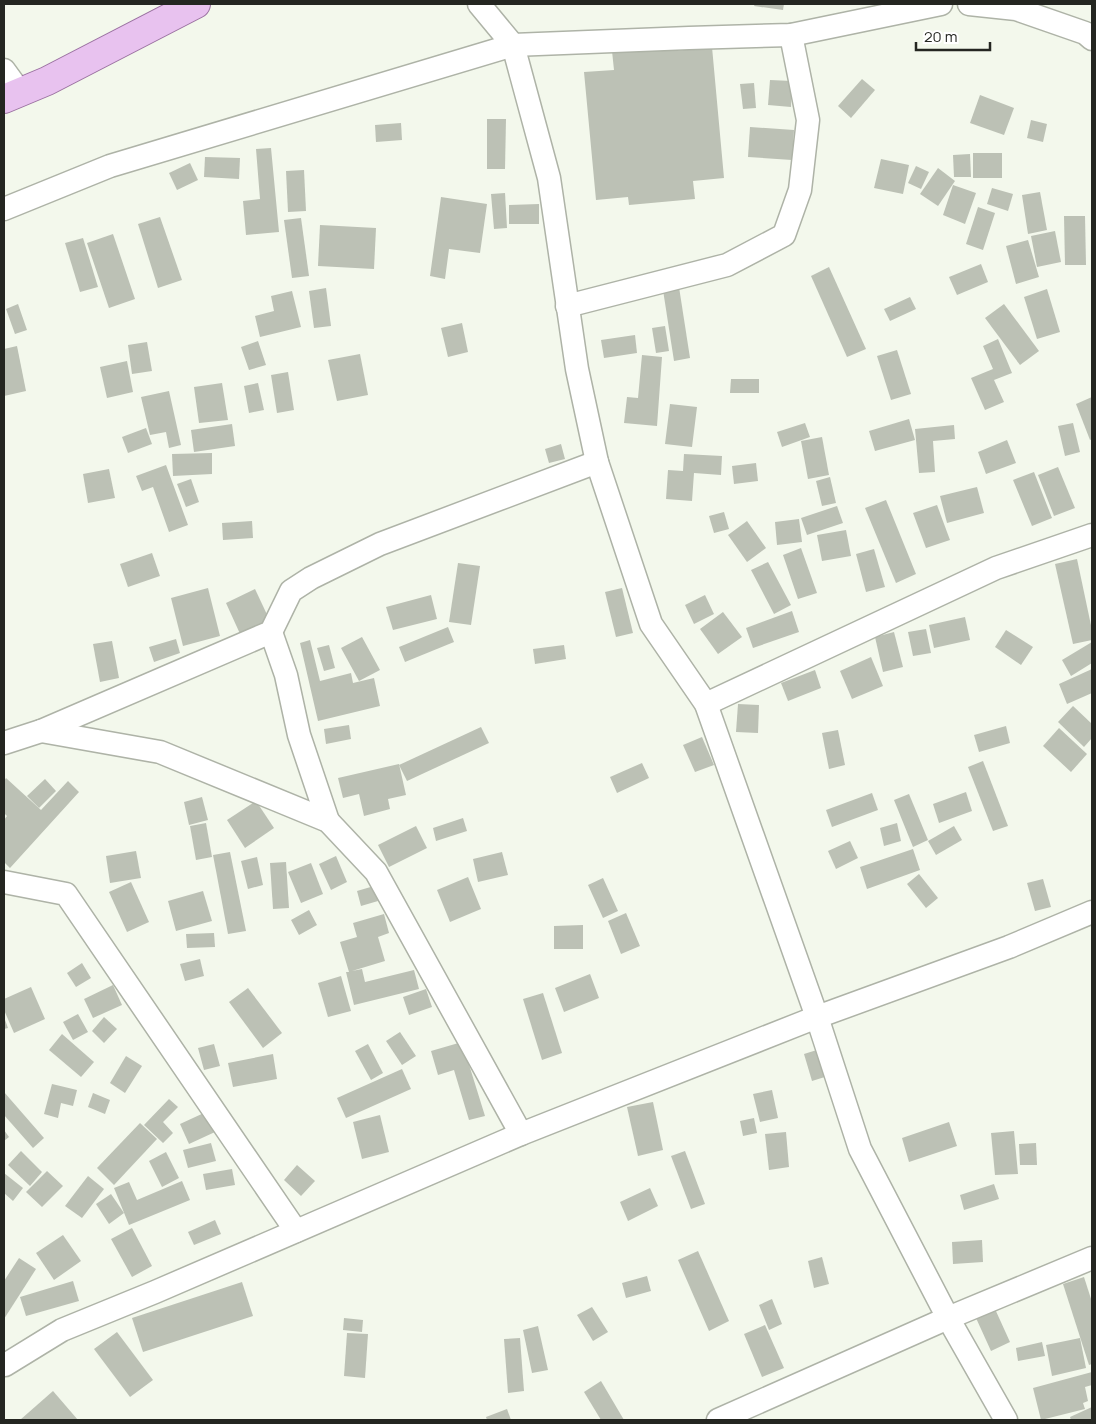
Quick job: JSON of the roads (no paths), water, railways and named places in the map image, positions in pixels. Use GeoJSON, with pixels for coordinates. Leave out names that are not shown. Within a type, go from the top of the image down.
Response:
{"type":"FeatureCollection","features":[{"type":"Feature","properties":{"kind":"main road"},"geometry":{"type":"LineString","coordinates":[[12,95],[46,81],[196,4]]}},
{"type":"Feature","properties":{"kind":"street"},"geometry":{"type":"LineString","coordinates":[[479,4],[513,46],[549,178],[577,369],[597,462],[651,624],[706,704],[817,1017],[860,1149],[948,1318],[1006,1420]]}},
{"type":"Feature","properties":{"kind":"street"},"geometry":{"type":"LineString","coordinates":[[4,209],[110,166],[513,46],[791,35],[941,4]]}},
{"type":"Feature","properties":{"kind":"street"},"geometry":{"type":"LineString","coordinates":[[969,4],[1016,9],[1085,33],[1092,39]]}},
{"type":"Feature","properties":{"kind":"street"},"geometry":{"type":"LineString","coordinates":[[567,306],[727,265],[784,235],[800,190],[808,120],[791,35]]}},
{"type":"Feature","properties":{"kind":"street"},"geometry":{"type":"LineString","coordinates":[[4,70],[12,95]]}},
{"type":"Feature","properties":{"kind":"street"},"geometry":{"type":"LineString","coordinates":[[4,742],[41,730],[271,632],[292,591],[311,578],[380,544],[597,462]]}},
{"type":"Feature","properties":{"kind":"street"},"geometry":{"type":"LineString","coordinates":[[706,704],[996,568],[1092,535]]}},
{"type":"Feature","properties":{"kind":"street"},"geometry":{"type":"LineString","coordinates":[[271,632],[286,675],[299,735],[328,821]]}},
{"type":"Feature","properties":{"kind":"street"},"geometry":{"type":"LineString","coordinates":[[41,730],[160,752],[328,821],[376,872],[521,1134]]}},
{"type":"Feature","properties":{"kind":"street"},"geometry":{"type":"LineString","coordinates":[[4,882],[66,894],[296,1231]]}},
{"type":"Feature","properties":{"kind":"street"},"geometry":{"type":"LineString","coordinates":[[5,1365],[62,1330],[521,1134],[817,1017],[1009,947],[1092,912]]}},
{"type":"Feature","properties":{"kind":"street"},"geometry":{"type":"LineString","coordinates":[[718,1420],[948,1318],[1092,1258]]}}]}
